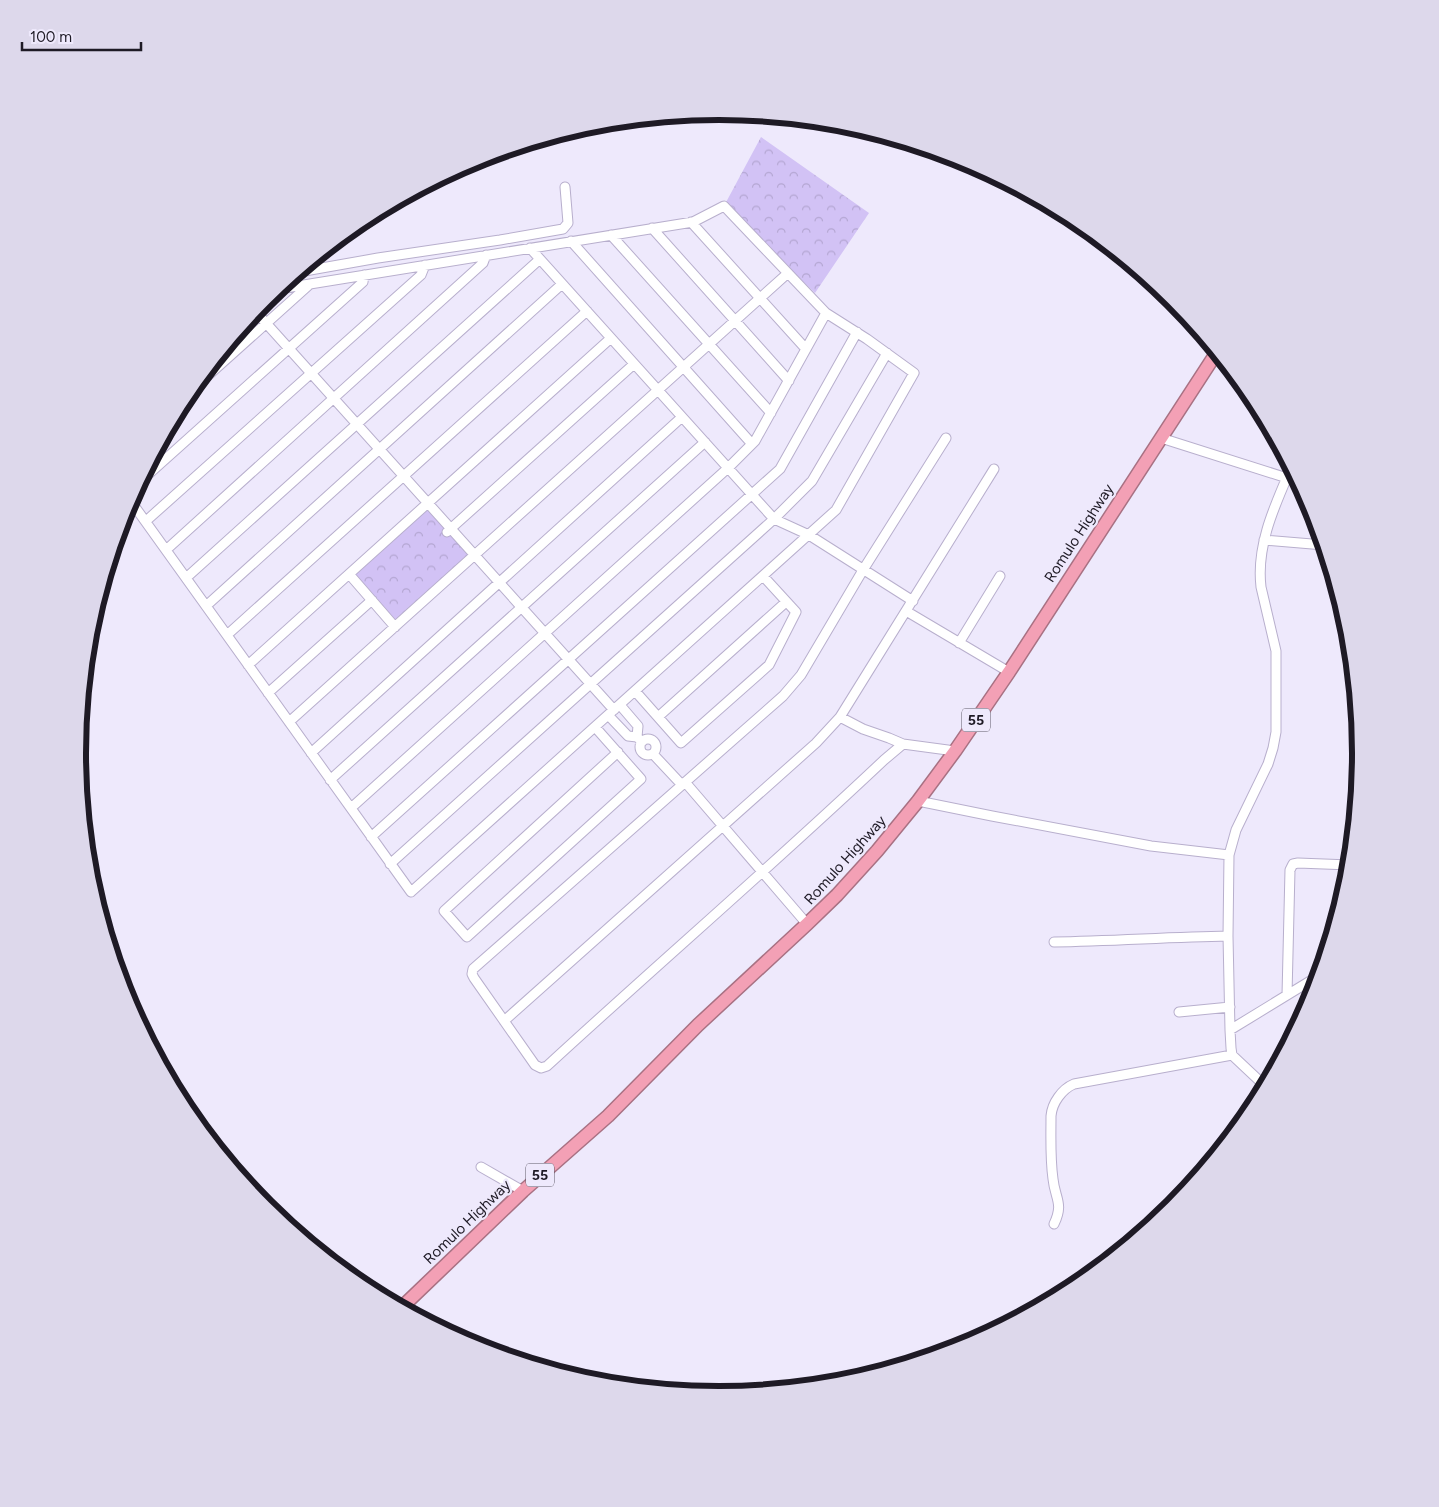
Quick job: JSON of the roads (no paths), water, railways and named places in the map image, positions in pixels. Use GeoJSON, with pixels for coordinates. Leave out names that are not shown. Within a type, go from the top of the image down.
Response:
{"type":"FeatureCollection","features":[{"type":"Feature","properties":{"kind":"highway","name":"Romulo Highway"},"geometry":{"type":"LineString","coordinates":[[406,1303],[523,1191],[608,1116],[698,1025],[837,895],[877,851],[956,751],[1213,357]]}},
{"type":"Feature","properties":{"kind":"street"},"geometry":{"type":"LineString","coordinates":[[311,270],[563,229],[568,223],[565,187]]}},
{"type":"Feature","properties":{"kind":"street"},"geometry":{"type":"LineString","coordinates":[[136,507],[411,892],[836,510],[914,373],[887,352],[826,314],[724,206],[691,222],[292,287]]}},
{"type":"Feature","properties":{"kind":"street"},"geometry":{"type":"LineString","coordinates":[[691,222],[806,350]]}},
{"type":"Feature","properties":{"kind":"street"},"geometry":{"type":"LineString","coordinates":[[652,228],[789,381]]}},
{"type":"Feature","properties":{"kind":"street"},"geometry":{"type":"LineString","coordinates":[[611,235],[771,413]]}},
{"type":"Feature","properties":{"kind":"street"},"geometry":{"type":"LineString","coordinates":[[571,241],[752,444]]}},
{"type":"Feature","properties":{"kind":"street"},"geometry":{"type":"LineString","coordinates":[[530,248],[774,519],[809,535],[913,601]]}},
{"type":"Feature","properties":{"kind":"street"},"geometry":{"type":"LineString","coordinates":[[166,550],[483,263],[486,255]]}},
{"type":"Feature","properties":{"kind":"street"},"geometry":{"type":"LineString","coordinates":[[186,578],[540,259]]}},
{"type":"Feature","properties":{"kind":"street"},"geometry":{"type":"LineString","coordinates":[[146,521],[421,275],[425,265]]}},
{"type":"Feature","properties":{"kind":"street"},"geometry":{"type":"LineString","coordinates":[[289,722],[788,273]]}},
{"type":"Feature","properties":{"kind":"street"},"geometry":{"type":"LineString","coordinates":[[154,469],[363,282],[364,275]]}},
{"type":"Feature","properties":{"kind":"street"},"geometry":{"type":"LineString","coordinates":[[219,366],[310,284]]}},
{"type":"Feature","properties":{"kind":"street"},"geometry":{"type":"LineString","coordinates":[[206,606],[562,284]]}},
{"type":"Feature","properties":{"kind":"street"},"geometry":{"type":"LineString","coordinates":[[227,635],[587,311]]}},
{"type":"Feature","properties":{"kind":"street"},"geometry":{"type":"LineString","coordinates":[[350,808],[755,442],[826,314]]}},
{"type":"Feature","properties":{"kind":"street"},"geometry":{"type":"LineString","coordinates":[[261,317],[428,503],[449,530],[475,555],[590,684],[614,710],[638,726],[640,739]]}},
{"type":"Feature","properties":{"kind":"street"},"geometry":{"type":"LineString","coordinates":[[371,837],[780,469],[857,332]]}},
{"type":"Feature","properties":{"kind":"street"},"geometry":{"type":"LineString","coordinates":[[248,665],[611,338]]}},
{"type":"Feature","properties":{"kind":"street"},"geometry":{"type":"LineString","coordinates":[[390,864],[774,519],[812,481],[887,352]]}},
{"type":"Feature","properties":{"kind":"street"},"geometry":{"type":"LineString","coordinates":[[449,530],[634,364]]}},
{"type":"Feature","properties":{"kind":"street"},"geometry":{"type":"LineString","coordinates":[[311,753],[682,417]]}},
{"type":"Feature","properties":{"kind":"street"},"geometry":{"type":"LineString","coordinates":[[903,744],[543,1068],[535,1065],[474,978],[472,974],[473,969],[684,784],[794,684],[946,438]]}},
{"type":"Feature","properties":{"kind":"street"},"geometry":{"type":"LineString","coordinates":[[1161,438],[1287,478],[1273,511],[1264,540],[1260,577],[1276,651],[1276,732],[1268,764],[1236,830],[1229,855],[1228,936],[1232,1055],[1262,1080]]}},
{"type":"Feature","properties":{"kind":"street"},"geometry":{"type":"LineString","coordinates":[[330,780],[704,442]]}},
{"type":"Feature","properties":{"kind":"street"},"geometry":{"type":"LineString","coordinates":[[504,1020],[816,743],[840,717],[994,469]]}},
{"type":"Feature","properties":{"kind":"street"},"geometry":{"type":"LineString","coordinates":[[1264,540],[1317,544]]}},
{"type":"Feature","properties":{"kind":"street"},"geometry":{"type":"LineString","coordinates":[[349,574],[395,627]]}},
{"type":"Feature","properties":{"kind":"street"},"geometry":{"type":"LineString","coordinates":[[635,691],[681,743],[769,665],[796,612],[763,576]]}},
{"type":"Feature","properties":{"kind":"street"},"geometry":{"type":"LineString","coordinates":[[959,643],[1000,576]]}},
{"type":"Feature","properties":{"kind":"street"},"geometry":{"type":"LineString","coordinates":[[268,693],[372,600]]}},
{"type":"Feature","properties":{"kind":"street"},"geometry":{"type":"LineString","coordinates":[[658,717],[786,602]]}},
{"type":"Feature","properties":{"kind":"street"},"geometry":{"type":"LineString","coordinates":[[906,611],[1008,672]]}},
{"type":"Feature","properties":{"kind":"street"},"geometry":{"type":"LineString","coordinates":[[614,710],[628,736],[654,742],[656,749],[653,754],[723,826],[807,924]]}},
{"type":"Feature","properties":{"kind":"street"},"geometry":{"type":"LineString","coordinates":[[840,717],[863,729],[903,744],[956,751]]}},
{"type":"Feature","properties":{"kind":"street"},"geometry":{"type":"LineString","coordinates":[[595,727],[618,752],[641,779],[467,937],[444,911],[618,752]]}},
{"type":"Feature","properties":{"kind":"street"},"geometry":{"type":"LineString","coordinates":[[918,801],[1151,846],[1229,855]]}},
{"type":"Feature","properties":{"kind":"street"},"geometry":{"type":"LineString","coordinates":[[1287,995],[1290,870],[1293,864],[1298,863],[1343,866]]}},
{"type":"Feature","properties":{"kind":"street"},"geometry":{"type":"LineString","coordinates":[[1054,942],[1228,936]]}},
{"type":"Feature","properties":{"kind":"street"},"geometry":{"type":"LineString","coordinates":[[1230,1030],[1310,981]]}},
{"type":"Feature","properties":{"kind":"street"},"geometry":{"type":"LineString","coordinates":[[1179,1012],[1230,1006]]}},
{"type":"Feature","properties":{"kind":"street"},"geometry":{"type":"LineString","coordinates":[[1054,1224],[1059,1212],[1059,1205],[1053,1178],[1051,1116],[1052,1108],[1066,1087],[1232,1055]]}},
{"type":"Feature","properties":{"kind":"street"},"geometry":{"type":"LineString","coordinates":[[481,1167],[523,1191]]}}]}
